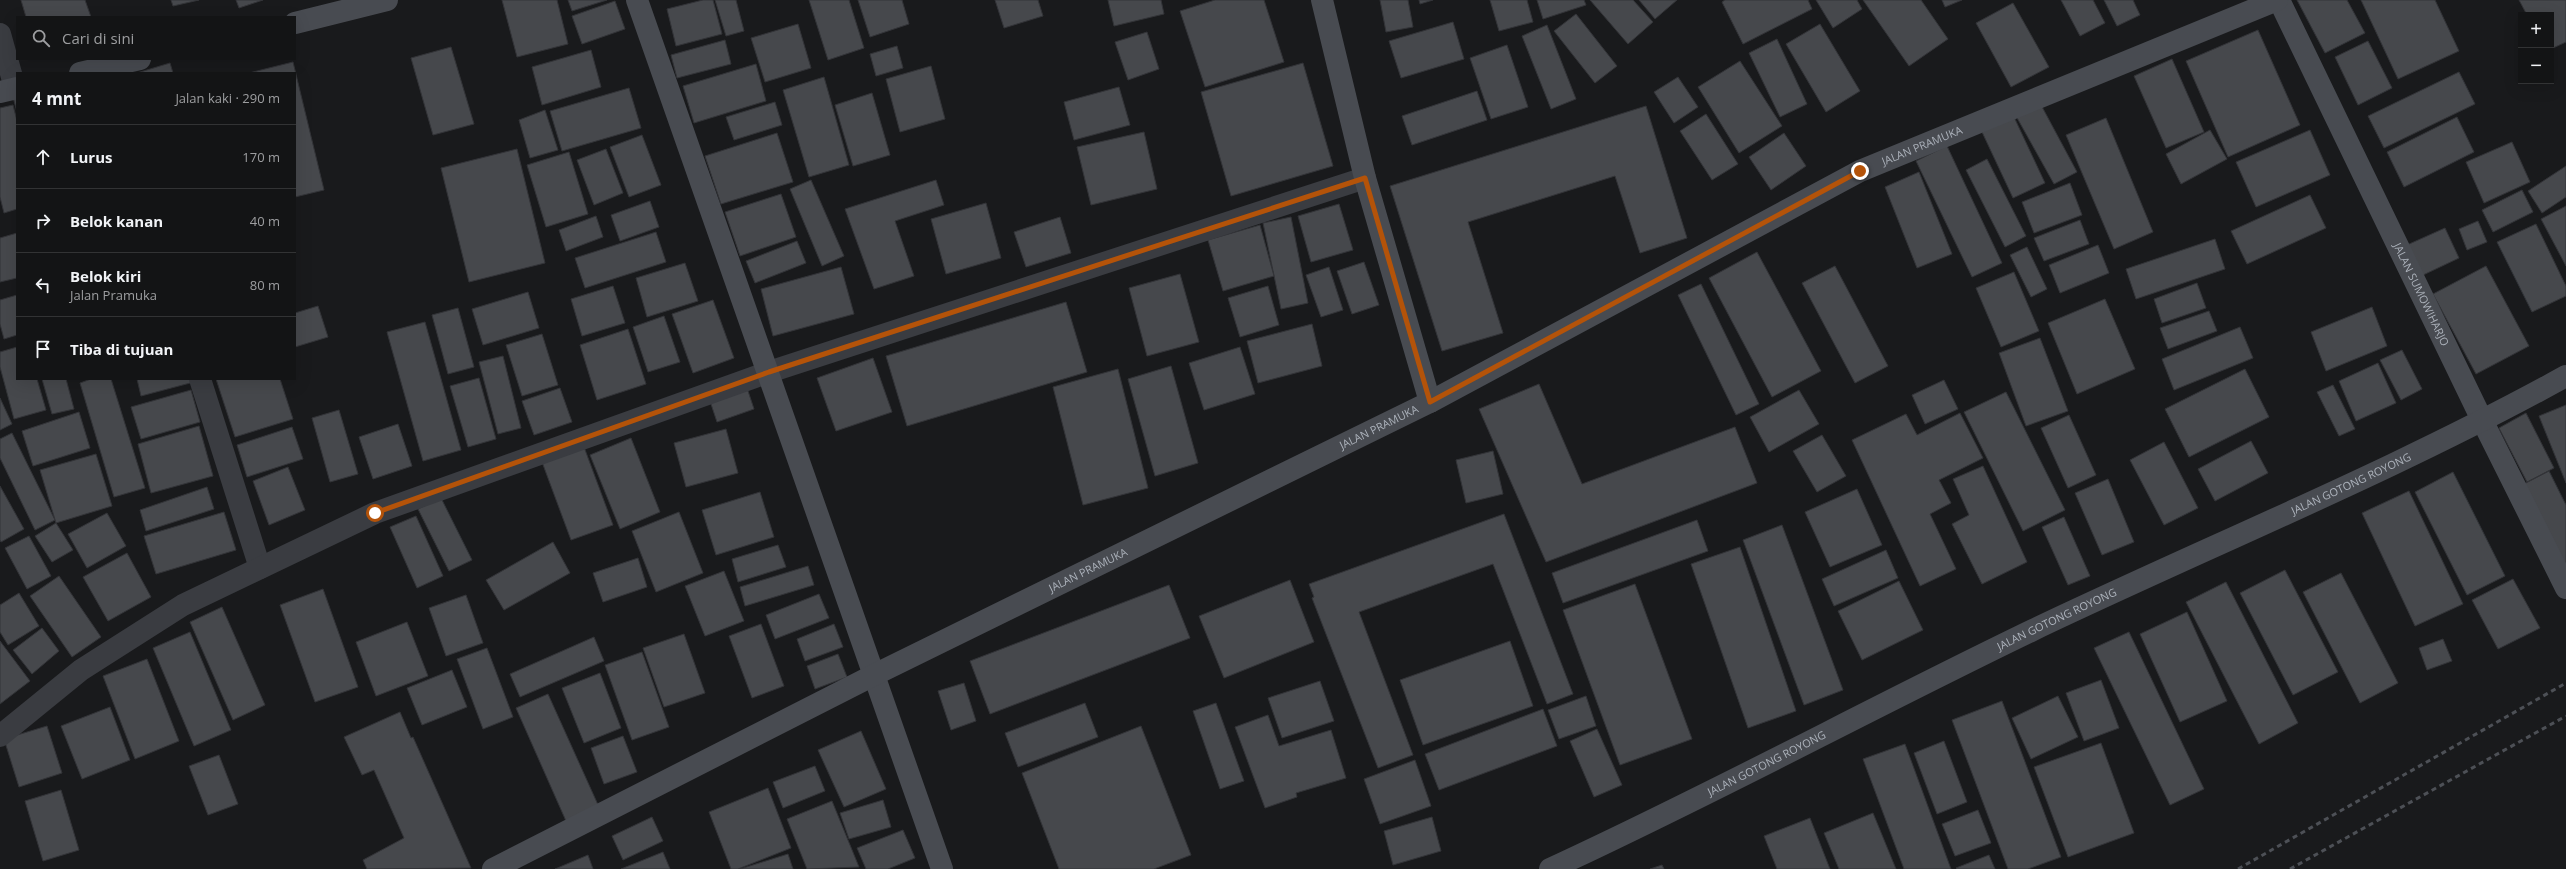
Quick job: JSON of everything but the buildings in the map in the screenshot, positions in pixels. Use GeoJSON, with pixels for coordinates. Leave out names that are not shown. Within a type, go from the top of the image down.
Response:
{"type":"FeatureCollection","features":[{"type":"Feature","properties":{"kind":"street"},"geometry":{"type":"LineString","coordinates":[[296,23],[387,0]]}},
{"type":"Feature","properties":{"kind":"street"},"geometry":{"type":"LineString","coordinates":[[637,0],[769,372],[872,676],[942,869]]}},
{"type":"Feature","properties":{"kind":"street"},"geometry":{"type":"LineString","coordinates":[[1322,0],[1365,178],[1430,402]]}},
{"type":"Feature","properties":{"kind":"street","name":"JALAN PRAMUKA"},"geometry":{"type":"LineString","coordinates":[[493,869],[872,676],[1430,402],[1860,171],[2278,0]]}},
{"type":"Feature","properties":{"kind":"street","name":"JALAN SUMOWIHARJO"},"geometry":{"type":"LineString","coordinates":[[2278,0],[2483,422],[2566,588]]}},
{"type":"Feature","properties":{"kind":"street"},"geometry":{"type":"LineString","coordinates":[[0,34],[11,89]]}},
{"type":"Feature","properties":{"kind":"street"},"geometry":{"type":"LineString","coordinates":[[84,72],[136,60]]}},
{"type":"Feature","properties":{"kind":"street"},"geometry":{"type":"LineString","coordinates":[[0,736],[81,670],[183,605],[375,513],[769,372],[1365,178]]}},
{"type":"Feature","properties":{"kind":"street","name":"JALAN GOTONG ROYONG"},"geometry":{"type":"LineString","coordinates":[[1550,869],[1644,826],[2033,631],[2483,422],[2566,376]]}},
{"type":"Feature","properties":{"kind":"street"},"geometry":{"type":"LineString","coordinates":[[200,380],[260,568]]}},
{"type":"Feature","properties":{"kind":"railway"},"geometry":{"type":"LineString","coordinates":[[2238,869],[2566,683]]}},
{"type":"Feature","properties":{"kind":"railway"},"geometry":{"type":"LineString","coordinates":[[2290,869],[2566,716]]}},
{"type":"Feature","properties":{"kind":"route"},"geometry":{"type":"LineString","coordinates":[[375,513],[769,372],[1365,178],[1430,402],[1860,171]]}}]}
